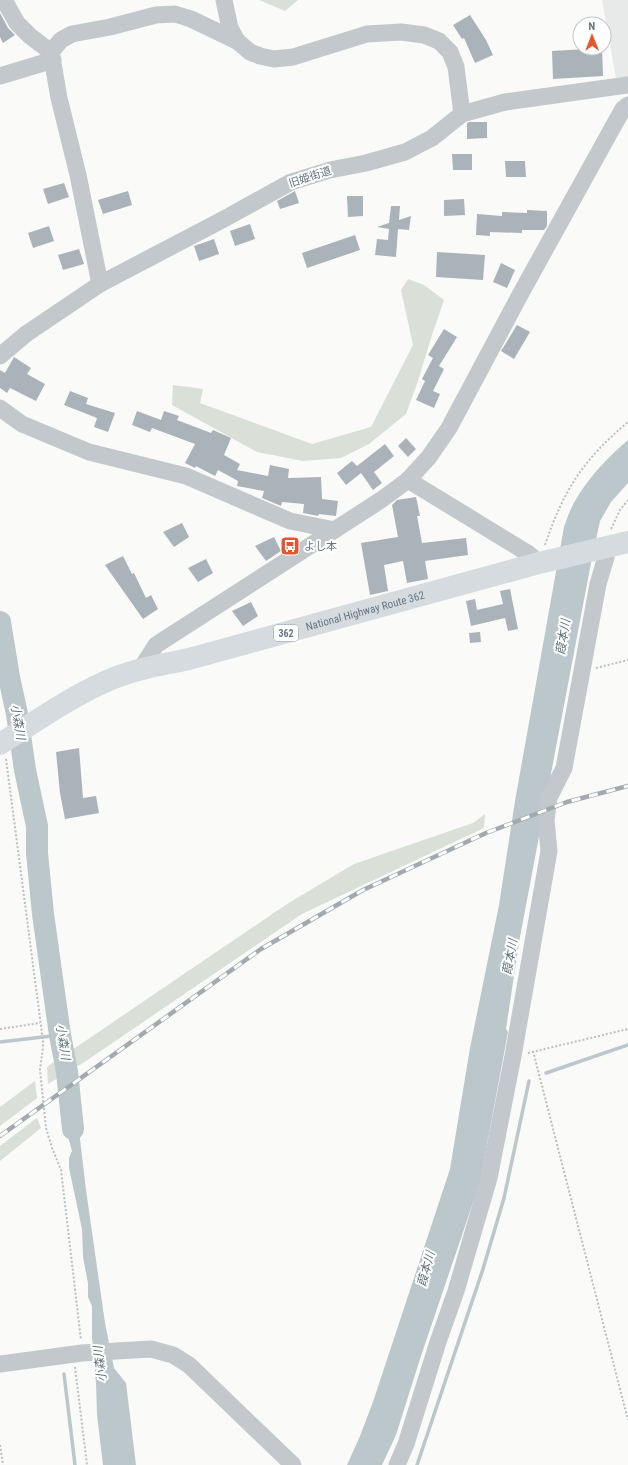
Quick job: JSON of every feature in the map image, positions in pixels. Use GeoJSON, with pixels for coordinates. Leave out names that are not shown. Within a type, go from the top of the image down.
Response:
{"type":"FeatureCollection","features":[{"type":"Feature","properties":{"kind":"highway","name":"National Highway Route 362"},"geometry":{"type":"LineString","coordinates":[[4,746],[32,724],[84,692],[110,680],[140,670],[196,657],[543,563],[611,542]]}},
{"type":"Feature","properties":{"kind":"street"},"geometry":{"type":"LineString","coordinates":[[4,0],[17,23],[52,56],[59,98],[78,175],[100,284]]}},
{"type":"Feature","properties":{"kind":"street"},"geometry":{"type":"LineString","coordinates":[[224,0],[230,28],[236,41]]}},
{"type":"Feature","properties":{"kind":"street"},"geometry":{"type":"LineString","coordinates":[[0,76],[52,56],[61,40],[72,34],[110,27],[156,15],[175,14],[190,19],[236,41],[250,52],[274,59],[293,57],[367,34],[401,32],[424,35],[439,41],[450,52],[456,67],[462,114]]}},
{"type":"Feature","properties":{"kind":"street","name":"旧姫街道"},"geometry":{"type":"LineString","coordinates":[[0,356],[26,334],[100,284],[291,182],[330,170],[366,163],[405,152],[432,138],[462,114],[505,102],[628,85]]}},
{"type":"Feature","properties":{"kind":"street"},"geometry":{"type":"LineString","coordinates":[[140,670],[156,645],[335,530],[408,480],[429,457],[449,428],[521,292],[623,109],[628,105]]}},
{"type":"Feature","properties":{"kind":"street"},"geometry":{"type":"LineString","coordinates":[[0,408],[22,424],[89,452],[186,476],[290,521],[335,530]]}},
{"type":"Feature","properties":{"kind":"street"},"geometry":{"type":"LineString","coordinates":[[408,480],[543,563]]}},
{"type":"Feature","properties":{"kind":"street"},"geometry":{"type":"LineString","coordinates":[[397,1465],[406,1444],[438,1342],[456,1292],[489,1178],[513,1056],[549,851],[546,820],[549,798],[564,768],[598,584],[611,542]]}},
{"type":"Feature","properties":{"kind":"street"},"geometry":{"type":"LineString","coordinates":[[0,1364],[117,1350],[151,1349],[173,1355],[190,1365],[293,1465]]}},
{"type":"Feature","properties":{"kind":"path"},"geometry":{"type":"LineString","coordinates":[[543,563],[554,517],[572,483],[582,467],[628,422]]}},
{"type":"Feature","properties":{"kind":"path"},"geometry":{"type":"LineString","coordinates":[[611,542],[620,510],[628,500]]}},
{"type":"Feature","properties":{"kind":"path"},"geometry":{"type":"LineString","coordinates":[[581,672],[628,660]]}},
{"type":"Feature","properties":{"kind":"path"},"geometry":{"type":"LineString","coordinates":[[4,746],[43,1041],[40,1070],[46,1128],[60,1170],[87,1465]]}},
{"type":"Feature","properties":{"kind":"path"},"geometry":{"type":"LineString","coordinates":[[0,1029],[40,1023]]}},
{"type":"Feature","properties":{"kind":"path"},"geometry":{"type":"LineString","coordinates":[[513,1056],[628,1029]]}},
{"type":"Feature","properties":{"kind":"path"},"geometry":{"type":"LineString","coordinates":[[533,1052],[628,1420]]}},
{"type":"Feature","properties":{"kind":"path"},"geometry":{"type":"LineString","coordinates":[[0,1445],[3,1465]]}},
{"type":"Feature","properties":{"kind":"shaded area"},"geometry":{"type":"Polygon","coordinates":[[[259,0],[298,0],[285,11],[259,0]]]}},
{"type":"Feature","properties":{"kind":"shaded area"},"geometry":{"type":"Polygon","coordinates":[[[602,0],[628,0],[628,77],[616,78],[612,56],[612,16],[605,16],[602,0]]]}},
{"type":"Feature","properties":{"kind":"shaded area"},"geometry":{"type":"Polygon","coordinates":[[[408,279],[424,285],[444,300],[406,414],[369,444],[341,458],[303,461],[257,452],[172,405],[173,385],[203,389],[200,403],[312,444],[371,427],[413,345],[401,290],[408,279]]]}},
{"type":"Feature","properties":{"kind":"shaded area"},"geometry":{"type":"Polygon","coordinates":[[[485,814],[484,828],[302,914],[86,1061],[48,1084],[47,1067],[287,904],[354,864],[473,823],[485,814]]]}},
{"type":"Feature","properties":{"kind":"shaded area"},"geometry":{"type":"Polygon","coordinates":[[[35,1081],[37,1098],[0,1126],[0,1107],[35,1081]]]}},
{"type":"Feature","properties":{"kind":"shaded area"},"geometry":{"type":"Polygon","coordinates":[[[37,1118],[41,1128],[0,1161],[0,1146],[37,1118]]]}},
{"type":"Feature","properties":{"kind":"water","name":"葭本川"},"geometry":{"type":"Polygon","coordinates":[[[628,440],[628,483],[611,502],[600,521],[591,563],[519,942],[506,1029],[508,1032],[480,1182],[396,1435],[382,1465],[347,1465],[373,1402],[450,1169],[470,1048],[499,905],[515,801],[564,527],[573,504],[580,492],[613,453],[628,440]]]}},
{"type":"Feature","properties":{"kind":"water"},"geometry":{"type":"Polygon","coordinates":[[[67,1097],[76,1105],[86,1190],[105,1323],[114,1368],[126,1383],[136,1465],[103,1465],[97,1415],[92,1337],[92,1306],[88,1297],[88,1283],[83,1257],[82,1229],[69,1168],[69,1158],[72,1151],[64,1122],[67,1097]]]}},
{"type":"Feature","properties":{"kind":"building"},"geometry":{"type":"Polygon","coordinates":[[[0,13],[8,28],[15,35],[3,43],[0,37],[0,13]]]}},
{"type":"Feature","properties":{"kind":"building"},"geometry":{"type":"Polygon","coordinates":[[[470,15],[486,40],[493,55],[475,63],[464,38],[462,39],[453,25],[470,15]]]}},
{"type":"Feature","properties":{"kind":"building"},"geometry":{"type":"Polygon","coordinates":[[[572,50],[572,56],[602,56],[603,76],[553,79],[552,51],[572,50]]]}},
{"type":"Feature","properties":{"kind":"building"},"geometry":{"type":"Polygon","coordinates":[[[487,122],[487,138],[467,139],[467,123],[487,122]]]}},
{"type":"Feature","properties":{"kind":"building"},"geometry":{"type":"Polygon","coordinates":[[[452,154],[472,154],[472,170],[453,170],[452,154]]]}},
{"type":"Feature","properties":{"kind":"building"},"geometry":{"type":"Polygon","coordinates":[[[505,161],[525,161],[526,177],[506,177],[505,161]]]}},
{"type":"Feature","properties":{"kind":"building"},"geometry":{"type":"Polygon","coordinates":[[[64,183],[69,197],[48,204],[43,189],[64,183]]]}},
{"type":"Feature","properties":{"kind":"building"},"geometry":{"type":"Polygon","coordinates":[[[128,191],[132,205],[103,214],[98,200],[128,191]]]}},
{"type":"Feature","properties":{"kind":"building"},"geometry":{"type":"Polygon","coordinates":[[[295,191],[299,203],[280,209],[277,201],[295,191]]]}},
{"type":"Feature","properties":{"kind":"building"},"geometry":{"type":"Polygon","coordinates":[[[347,196],[363,196],[363,216],[348,217],[347,196]]]}},
{"type":"Feature","properties":{"kind":"building"},"geometry":{"type":"Polygon","coordinates":[[[464,199],[465,215],[444,216],[444,200],[464,199]]]}},
{"type":"Feature","properties":{"kind":"building"},"geometry":{"type":"Polygon","coordinates":[[[391,206],[400,206],[399,220],[411,216],[409,230],[398,229],[396,257],[375,255],[377,239],[388,240],[389,229],[377,227],[389,223],[391,206]]]}},
{"type":"Feature","properties":{"kind":"building"},"geometry":{"type":"Polygon","coordinates":[[[527,210],[547,211],[547,226],[544,230],[522,230],[522,233],[490,232],[490,236],[476,235],[477,214],[502,216],[502,212],[527,213],[527,210]]]}},
{"type":"Feature","properties":{"kind":"building"},"geometry":{"type":"Polygon","coordinates":[[[250,224],[255,239],[235,246],[230,231],[250,224]]]}},
{"type":"Feature","properties":{"kind":"building"},"geometry":{"type":"Polygon","coordinates":[[[49,226],[54,241],[33,248],[28,233],[49,226]]]}},
{"type":"Feature","properties":{"kind":"building"},"geometry":{"type":"Polygon","coordinates":[[[355,235],[360,250],[307,268],[302,253],[355,235]]]}},
{"type":"Feature","properties":{"kind":"building"},"geometry":{"type":"Polygon","coordinates":[[[214,239],[219,254],[199,261],[194,246],[214,239]]]}},
{"type":"Feature","properties":{"kind":"building"},"geometry":{"type":"Polygon","coordinates":[[[79,249],[84,264],[63,270],[58,255],[79,249]]]}},
{"type":"Feature","properties":{"kind":"building"},"geometry":{"type":"Polygon","coordinates":[[[437,252],[485,255],[483,280],[436,277],[437,252]]]}},
{"type":"Feature","properties":{"kind":"building"},"geometry":{"type":"Polygon","coordinates":[[[501,263],[515,270],[507,288],[493,282],[501,263]]]}},
{"type":"Feature","properties":{"kind":"building"},"geometry":{"type":"Polygon","coordinates":[[[517,325],[530,332],[514,359],[501,351],[517,325]]]}},
{"type":"Feature","properties":{"kind":"building"},"geometry":{"type":"Polygon","coordinates":[[[444,329],[457,337],[439,366],[444,369],[433,391],[440,394],[434,408],[416,400],[425,381],[422,379],[433,358],[428,355],[444,329]]]}},
{"type":"Feature","properties":{"kind":"building"},"geometry":{"type":"Polygon","coordinates":[[[14,357],[31,368],[27,374],[45,384],[36,401],[10,388],[7,393],[0,388],[0,370],[5,373],[14,357]]]}},
{"type":"Feature","properties":{"kind":"building"},"geometry":{"type":"Polygon","coordinates":[[[70,391],[88,398],[86,404],[115,413],[108,432],[94,427],[97,418],[64,405],[70,391]]]}},
{"type":"Feature","properties":{"kind":"building"},"geometry":{"type":"Polygon","coordinates":[[[137,411],[161,420],[164,411],[179,416],[177,420],[211,433],[213,430],[231,438],[224,455],[240,464],[237,470],[268,476],[270,465],[289,469],[288,478],[321,477],[322,499],[338,501],[336,516],[319,514],[318,516],[303,513],[304,504],[282,502],[281,506],[262,498],[264,491],[237,486],[238,481],[218,470],[215,476],[196,466],[195,468],[185,463],[195,444],[152,428],[150,432],[132,425],[137,411]]]}},
{"type":"Feature","properties":{"kind":"building"},"geometry":{"type":"Polygon","coordinates":[[[406,438],[416,449],[408,457],[398,446],[406,438]]]}},
{"type":"Feature","properties":{"kind":"building"},"geometry":{"type":"Polygon","coordinates":[[[385,444],[394,456],[374,472],[382,483],[373,490],[361,473],[346,485],[337,473],[352,461],[357,466],[385,444]]]}},
{"type":"Feature","properties":{"kind":"building"},"geometry":{"type":"Polygon","coordinates":[[[416,497],[420,516],[417,516],[422,543],[466,538],[468,555],[425,561],[428,579],[407,583],[403,561],[384,565],[388,591],[370,595],[361,543],[398,537],[392,505],[397,500],[416,497]]]}},
{"type":"Feature","properties":{"kind":"building"},"geometry":{"type":"Polygon","coordinates":[[[182,523],[189,537],[174,547],[163,532],[182,523]]]}},
{"type":"Feature","properties":{"kind":"building"},"geometry":{"type":"Polygon","coordinates":[[[274,537],[281,551],[266,561],[255,546],[274,537]]]}},
{"type":"Feature","properties":{"kind":"building"},"geometry":{"type":"Polygon","coordinates":[[[123,556],[132,574],[134,573],[146,598],[151,595],[158,609],[143,619],[105,565],[123,556]]]}},
{"type":"Feature","properties":{"kind":"building"},"geometry":{"type":"Polygon","coordinates":[[[206,559],[213,573],[198,582],[188,568],[206,559]]]}},
{"type":"Feature","properties":{"kind":"building"},"geometry":{"type":"Polygon","coordinates":[[[510,589],[518,629],[508,631],[505,618],[471,626],[466,601],[475,599],[477,610],[503,604],[500,591],[510,589]]]}},
{"type":"Feature","properties":{"kind":"building"},"geometry":{"type":"Polygon","coordinates":[[[251,602],[258,616],[243,626],[232,611],[251,602]]]}},
{"type":"Feature","properties":{"kind":"building"},"geometry":{"type":"Polygon","coordinates":[[[480,632],[481,642],[470,643],[469,633],[480,632]]]}},
{"type":"Feature","properties":{"kind":"building"},"geometry":{"type":"Polygon","coordinates":[[[79,748],[83,798],[96,796],[99,813],[65,819],[60,793],[56,752],[79,748]]]}},
{"type":"Feature","properties":{"kind":"waterway","name":"小森川"},"geometry":{"type":"LineString","coordinates":[[0,622],[17,714],[25,770],[37,826],[37,853],[43,914],[60,1035],[67,1072],[73,1129]]}},
{"type":"Feature","properties":{"kind":"waterway"},"geometry":{"type":"LineString","coordinates":[[0,1042],[60,1035]]}},
{"type":"Feature","properties":{"kind":"waterway"},"geometry":{"type":"LineString","coordinates":[[546,1073],[628,1045]]}},
{"type":"Feature","properties":{"kind":"waterway"},"geometry":{"type":"LineString","coordinates":[[417,1465],[483,1269],[504,1198],[529,1081]]}},
{"type":"Feature","properties":{"kind":"waterway"},"geometry":{"type":"LineString","coordinates":[[64,1374],[75,1465]]}},
{"type":"Feature","properties":{"kind":"railway"},"geometry":{"type":"LineString","coordinates":[[0,1136],[261,949],[363,890],[486,833],[567,802],[628,786]]}},
{"type":"Feature","properties":{"kind":"place","name":"よし本"},"geometry":{"type":"Point","coordinates":[290,546]}}]}
